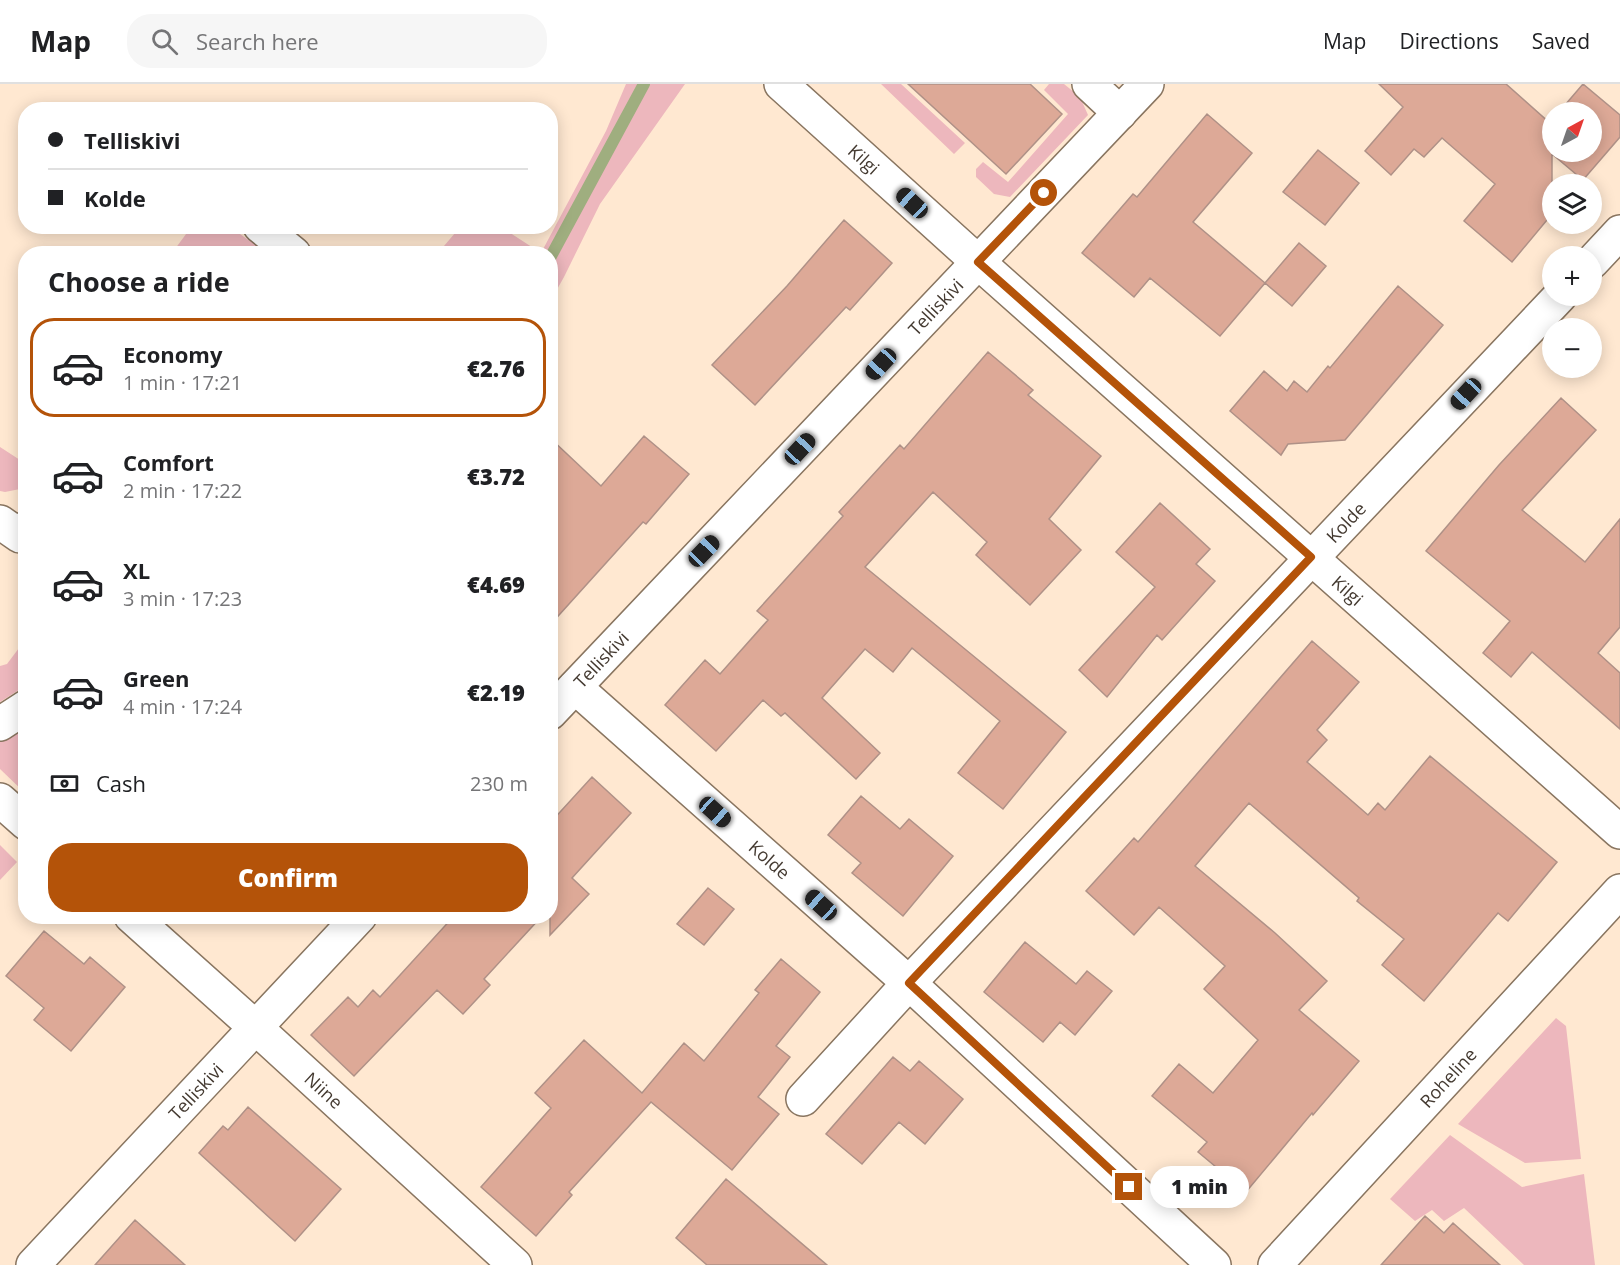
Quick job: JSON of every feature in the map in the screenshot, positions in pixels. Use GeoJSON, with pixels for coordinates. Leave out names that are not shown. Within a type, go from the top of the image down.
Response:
{"type":"FeatureCollection","features":[{"type":"Feature","properties":{"kind":"street","name":"Kilgi"},"geometry":{"type":"LineString","coordinates":[[782,84],[978,262],[1620,832]]}},
{"type":"Feature","properties":{"kind":"street"},"geometry":{"type":"LineString","coordinates":[[1089,84],[1120,113]]}},
{"type":"Feature","properties":{"kind":"street","name":"Telliskivi"},"geometry":{"type":"LineString","coordinates":[[558,705],[1147,84]]}},
{"type":"Feature","properties":{"kind":"street"},"geometry":{"type":"LineString","coordinates":[[1602,251],[1620,232]]}},
{"type":"Feature","properties":{"kind":"street"},"geometry":{"type":"LineString","coordinates":[[270,234],[284,246]]}},
{"type":"Feature","properties":{"kind":"street","name":"Kolde"},"geometry":{"type":"LineString","coordinates":[[803,1099],[909,983],[1550,306]]}},
{"type":"Feature","properties":{"kind":"street"},"geometry":{"type":"LineString","coordinates":[[0,522],[18,535]]}},
{"type":"Feature","properties":{"kind":"street","name":"Kolde"},"geometry":{"type":"LineString","coordinates":[[575,687],[909,983],[1214,1265]]}},
{"type":"Feature","properties":{"kind":"street"},"geometry":{"type":"LineString","coordinates":[[0,724],[18,712]]}},
{"type":"Feature","properties":{"kind":"street"},"geometry":{"type":"LineString","coordinates":[[0,800],[18,816]]}},
{"type":"Feature","properties":{"kind":"street","name":"Roheline"},"geometry":{"type":"LineString","coordinates":[[1275,1265],[1620,891]]}},
{"type":"Feature","properties":{"kind":"street","name":"Niine"},"geometry":{"type":"LineString","coordinates":[[140,924],[515,1265]]}},
{"type":"Feature","properties":{"kind":"street","name":"Telliskivi"},"geometry":{"type":"LineString","coordinates":[[33,1265],[353,924]]}},
{"type":"Feature","properties":{"kind":"shaded area"},"geometry":{"type":"Polygon","coordinates":[[[626,84],[685,84],[600,204],[558,288],[558,246],[545,246],[551,234],[558,234],[558,221],[606,131],[626,84]]]}},
{"type":"Feature","properties":{"kind":"shaded area"},"geometry":{"type":"Polygon","coordinates":[[[881,84],[901,84],[965,143],[954,154],[881,84]]]}},
{"type":"Feature","properties":{"kind":"shaded area"},"geometry":{"type":"Polygon","coordinates":[[[1049,84],[1064,84],[1080,97],[1088,115],[1010,197],[994,194],[976,177],[976,169],[983,162],[1008,182],[1068,114],[1044,90],[1049,84]]]}},
{"type":"Feature","properties":{"kind":"shaded area"},"geometry":{"type":"Polygon","coordinates":[[[186,234],[240,234],[257,246],[177,246],[186,234]]]}},
{"type":"Feature","properties":{"kind":"shaded area"},"geometry":{"type":"Polygon","coordinates":[[[454,234],[512,234],[530,246],[444,246],[454,234]]]}},
{"type":"Feature","properties":{"kind":"shaded area"},"geometry":{"type":"Polygon","coordinates":[[[0,447],[18,459],[18,489],[0,491],[0,447]]]}},
{"type":"Feature","properties":{"kind":"shaded area"},"geometry":{"type":"Polygon","coordinates":[[[18,649],[18,690],[0,702],[0,666],[7,664],[18,649]]]}},
{"type":"Feature","properties":{"kind":"shaded area"},"geometry":{"type":"Polygon","coordinates":[[[18,728],[18,786],[0,769],[0,741],[18,728]]]}},
{"type":"Feature","properties":{"kind":"shaded area"},"geometry":{"type":"Polygon","coordinates":[[[0,845],[17,862],[0,880],[0,845]]]}},
{"type":"Feature","properties":{"kind":"shaded area"},"geometry":{"type":"Polygon","coordinates":[[[1556,1018],[1566,1026],[1581,1159],[1525,1163],[1458,1124],[1556,1018]]]}},
{"type":"Feature","properties":{"kind":"shaded area"},"geometry":{"type":"Polygon","coordinates":[[[1450,1135],[1522,1187],[1584,1174],[1595,1265],[1524,1265],[1464,1208],[1444,1221],[1432,1210],[1415,1221],[1390,1199],[1450,1135]]]}},
{"type":"Feature","properties":{"kind":"building"},"geometry":{"type":"Polygon","coordinates":[[[908,84],[1030,84],[1062,114],[1006,174],[908,84]]]}},
{"type":"Feature","properties":{"kind":"building"},"geometry":{"type":"Polygon","coordinates":[[[1379,84],[1506,84],[1542,116],[1542,162],[1552,162],[1552,174],[1542,174],[1542,226],[1512,262],[1464,221],[1495,184],[1442,138],[1424,157],[1414,149],[1391,175],[1365,151],[1403,107],[1379,84]]]}},
{"type":"Feature","properties":{"kind":"building"},"geometry":{"type":"Polygon","coordinates":[[[1583,84],[1620,115],[1620,137],[1602,158],[1602,102],[1568,102],[1583,84]]]}},
{"type":"Feature","properties":{"kind":"building"},"geometry":{"type":"Polygon","coordinates":[[[1207,114],[1252,153],[1193,222],[1265,283],[1220,336],[1150,278],[1134,297],[1082,253],[1133,194],[1137,197],[1207,114]]]}},
{"type":"Feature","properties":{"kind":"building"},"geometry":{"type":"Polygon","coordinates":[[[1318,150],[1359,183],[1325,225],[1283,192],[1318,150]]]}},
{"type":"Feature","properties":{"kind":"building"},"geometry":{"type":"Polygon","coordinates":[[[1562,162],[1598,162],[1588,174],[1576,174],[1562,162]]]}},
{"type":"Feature","properties":{"kind":"building"},"geometry":{"type":"Polygon","coordinates":[[[844,220],[892,263],[850,310],[846,307],[755,405],[712,365],[787,286],[844,220]]]}},
{"type":"Feature","properties":{"kind":"building"},"geometry":{"type":"Polygon","coordinates":[[[1299,243],[1326,266],[1292,306],[1265,283],[1299,243]]]}},
{"type":"Feature","properties":{"kind":"building"},"geometry":{"type":"Polygon","coordinates":[[[1398,286],[1443,325],[1345,440],[1288,444],[1281,455],[1230,411],[1264,371],[1287,391],[1294,381],[1307,392],[1328,366],[1330,368],[1398,286]]]}},
{"type":"Feature","properties":{"kind":"building"},"geometry":{"type":"Polygon","coordinates":[[[988,352],[1033,390],[1028,395],[1101,456],[1049,519],[1081,550],[1030,605],[976,555],[987,542],[933,492],[865,567],[1066,732],[1003,809],[958,773],[1000,721],[912,648],[893,672],[865,649],[822,698],[880,753],[856,779],[785,713],[781,716],[763,700],[716,751],[665,705],[705,660],[720,674],[768,620],[757,611],[843,516],[839,512],[900,445],[904,449],[988,352]]]}},
{"type":"Feature","properties":{"kind":"building"},"geometry":{"type":"Polygon","coordinates":[[[1561,398],[1596,430],[1522,510],[1585,562],[1620,519],[1620,627],[1598,653],[1620,673],[1620,729],[1532,652],[1511,677],[1483,653],[1510,621],[1426,551],[1499,465],[1561,398]]]}},
{"type":"Feature","properties":{"kind":"building"},"geometry":{"type":"Polygon","coordinates":[[[644,436],[689,474],[646,524],[643,522],[558,616],[558,446],[601,486],[644,436]]]}},
{"type":"Feature","properties":{"kind":"building"},"geometry":{"type":"Polygon","coordinates":[[[1160,503],[1210,549],[1196,564],[1215,581],[1162,640],[1157,635],[1107,697],[1079,670],[1155,587],[1116,552],[1160,503]]]}},
{"type":"Feature","properties":{"kind":"building"},"geometry":{"type":"Polygon","coordinates":[[[1312,641],[1359,682],[1317,730],[1327,740],[1307,762],[1368,815],[1378,803],[1385,810],[1430,756],[1557,862],[1508,921],[1498,913],[1424,1001],[1382,965],[1404,939],[1357,901],[1359,898],[1249,803],[1195,866],[1275,933],[1327,981],[1299,1010],[1359,1061],[1246,1192],[1198,1152],[1207,1142],[1152,1096],[1179,1064],[1213,1093],[1258,1040],[1204,989],[1225,966],[1159,907],[1134,935],[1086,891],[1134,838],[1138,842],[1312,641]]]}},
{"type":"Feature","properties":{"kind":"building"},"geometry":{"type":"Polygon","coordinates":[[[592,777],[631,813],[572,878],[589,894],[550,935],[550,924],[558,924],[558,814],[592,777]]]}},
{"type":"Feature","properties":{"kind":"building"},"geometry":{"type":"Polygon","coordinates":[[[861,796],[900,829],[909,819],[953,856],[903,916],[852,873],[861,863],[828,835],[861,796]]]}},
{"type":"Feature","properties":{"kind":"building"},"geometry":{"type":"Polygon","coordinates":[[[708,888],[734,909],[704,945],[677,924],[708,888]]]}},
{"type":"Feature","properties":{"kind":"building"},"geometry":{"type":"Polygon","coordinates":[[[447,924],[535,924],[484,979],[490,985],[463,1014],[437,990],[354,1076],[311,1035],[348,997],[358,1007],[373,990],[380,997],[447,924]]]}},
{"type":"Feature","properties":{"kind":"building"},"geometry":{"type":"Polygon","coordinates":[[[44,931],[84,964],[90,957],[125,987],[71,1051],[34,1020],[44,1008],[6,976],[44,931]]]}},
{"type":"Feature","properties":{"kind":"building"},"geometry":{"type":"Polygon","coordinates":[[[1025,942],[1076,984],[1087,971],[1112,991],[1075,1035],[1060,1022],[1043,1042],[984,992],[1025,942]]]}},
{"type":"Feature","properties":{"kind":"building"},"geometry":{"type":"Polygon","coordinates":[[[781,959],[820,992],[776,1046],[790,1057],[758,1097],[779,1114],[732,1170],[651,1102],[569,1192],[572,1195],[536,1236],[481,1187],[551,1108],[535,1093],[584,1040],[642,1093],[684,1043],[704,1061],[759,993],[755,990],[781,959]]]}},
{"type":"Feature","properties":{"kind":"building"},"geometry":{"type":"Polygon","coordinates":[[[893,1057],[910,1071],[919,1061],[963,1099],[925,1144],[899,1122],[862,1164],[826,1134],[893,1057]]]}},
{"type":"Feature","properties":{"kind":"building"},"geometry":{"type":"Polygon","coordinates":[[[248,1107],[341,1189],[295,1241],[199,1153],[223,1126],[228,1130],[248,1107]]]}},
{"type":"Feature","properties":{"kind":"building"},"geometry":{"type":"Polygon","coordinates":[[[726,1179],[827,1265],[707,1265],[676,1238],[726,1179]]]}},
{"type":"Feature","properties":{"kind":"building"},"geometry":{"type":"Polygon","coordinates":[[[1425,1216],[1444,1233],[1453,1223],[1500,1265],[1381,1265],[1425,1216]]]}},
{"type":"Feature","properties":{"kind":"building"},"geometry":{"type":"Polygon","coordinates":[[[135,1220],[185,1265],[95,1265],[135,1220]]]}},
{"type":"Feature","properties":{"kind":"waterway"},"geometry":{"type":"LineString","coordinates":[[556,246],[644,84]]}},
{"type":"Feature","properties":{"kind":"route"},"geometry":{"type":"LineString","coordinates":[[1044,193],[978,262],[1311,557],[909,983],[1129,1187]]}}]}
